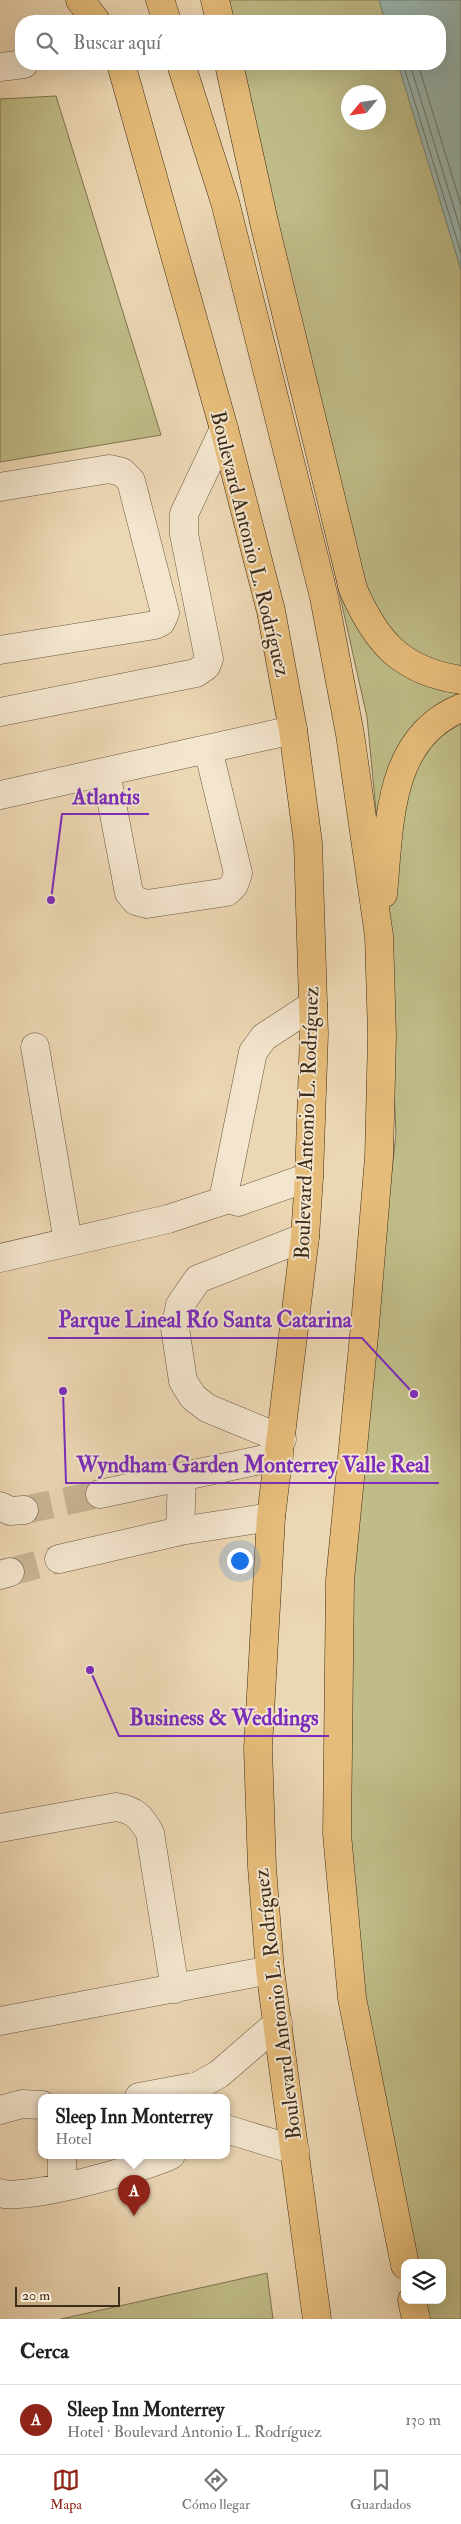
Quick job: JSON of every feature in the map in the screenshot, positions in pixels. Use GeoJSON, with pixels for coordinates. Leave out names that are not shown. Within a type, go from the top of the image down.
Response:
{"type":"FeatureCollection","features":[{"type":"Feature","properties":{"kind":"highway"},"geometry":{"type":"LineString","coordinates":[[80,0],[91,15]]}},
{"type":"Feature","properties":{"kind":"highway"},"geometry":{"type":"LineString","coordinates":[[101,0],[106,15]]}},
{"type":"Feature","properties":{"kind":"highway"},"geometry":{"type":"LineString","coordinates":[[160,0],[165,15]]}},
{"type":"Feature","properties":{"kind":"highway"},"geometry":{"type":"LineString","coordinates":[[215,0],[219,15]]}},
{"type":"Feature","properties":{"kind":"highway","name":"Boulevard Antonio L. Rodríguez"},"geometry":{"type":"LineString","coordinates":[[124,70],[224,429],[271,611],[293,730],[308,843],[314,1034],[309,1177],[305,1237],[281,1448],[271,1518],[258,1748],[262,1867],[270,1970],[317,2319]]}},
{"type":"Feature","properties":{"kind":"highway"},"geometry":{"type":"LineString","coordinates":[[183,70],[225,202],[324,597],[350,734],[379,936],[382,1035],[379,1157],[366,1325],[340,1580],[337,1834],[352,1998],[404,2259]]}},
{"type":"Feature","properties":{"kind":"highway"},"geometry":{"type":"LineString","coordinates":[[230,70],[353,589],[367,620],[385,644],[405,661],[436,676],[461,680]]}},
{"type":"Feature","properties":{"kind":"highway"},"geometry":{"type":"LineString","coordinates":[[379,936],[394,794],[405,759],[424,733],[461,708]]}},
{"type":"Feature","properties":{"kind":"highway"},"geometry":{"type":"LineString","coordinates":[[413,2304],[416,2319]]}},
{"type":"Feature","properties":{"kind":"lane"},"geometry":{"type":"LineString","coordinates":[[0,67],[15,65]]}},
{"type":"Feature","properties":{"kind":"lane"},"geometry":{"type":"LineString","coordinates":[[0,712],[196,673],[206,666],[209,659],[184,534],[184,514],[224,429]]}},
{"type":"Feature","properties":{"kind":"lane"},"geometry":{"type":"LineString","coordinates":[[0,487],[109,469],[122,472],[131,481],[165,613],[160,622],[155,625],[0,650]]}},
{"type":"Feature","properties":{"kind":"lane"},"geometry":{"type":"LineString","coordinates":[[0,795],[293,730]]}},
{"type":"Feature","properties":{"kind":"lane"},"geometry":{"type":"LineString","coordinates":[[106,772],[129,893],[136,901],[147,904],[227,892],[234,885],[238,873],[208,749]]}},
{"type":"Feature","properties":{"kind":"lane"},"geometry":{"type":"LineString","coordinates":[[229,1199],[225,1190],[253,1052],[264,1037],[313,1005]]}},
{"type":"Feature","properties":{"kind":"lane"},"geometry":{"type":"LineString","coordinates":[[35,1047],[68,1242]]}},
{"type":"Feature","properties":{"kind":"lane"},"geometry":{"type":"LineString","coordinates":[[0,1258],[168,1219],[229,1199],[238,1202],[309,1177]]}},
{"type":"Feature","properties":{"kind":"lane"},"geometry":{"type":"LineString","coordinates":[[281,1448],[208,1408],[193,1397],[181,1375],[175,1328],[180,1305],[198,1279],[305,1237]]}},
{"type":"Feature","properties":{"kind":"lane"},"geometry":{"type":"LineString","coordinates":[[100,1494],[182,1477],[281,1448]]}},
{"type":"Feature","properties":{"kind":"lane"},"geometry":{"type":"LineString","coordinates":[[180,1531],[182,1477]]}},
{"type":"Feature","properties":{"kind":"lane"},"geometry":{"type":"LineString","coordinates":[[59,1559],[180,1531],[271,1518]]}},
{"type":"Feature","properties":{"kind":"lane"},"geometry":{"type":"LineString","coordinates":[[0,1828],[116,1807],[129,1809],[138,1814],[150,1833],[175,1989]]}},
{"type":"Feature","properties":{"kind":"lane"},"geometry":{"type":"LineString","coordinates":[[0,2021],[270,1970]]}},
{"type":"Feature","properties":{"kind":"lane"},"geometry":{"type":"LineString","coordinates":[[176,2094],[200,2092],[278,2023]]}},
{"type":"Feature","properties":{"kind":"lane"},"geometry":{"type":"LineString","coordinates":[[0,2110],[22,2104],[38,2105]]}},
{"type":"Feature","properties":{"kind":"lane"},"geometry":{"type":"LineString","coordinates":[[230,2130],[295,2150]]}},
{"type":"Feature","properties":{"kind":"lane"},"geometry":{"type":"LineString","coordinates":[[62,2159],[62,2187]]}},
{"type":"Feature","properties":{"kind":"lane"},"geometry":{"type":"LineString","coordinates":[[0,2193],[20,2196],[62,2187],[157,2159]]}},
{"type":"Feature","properties":{"kind":"shaded area"},"geometry":{"type":"Polygon","coordinates":[[[207,0],[461,0],[461,2319],[419,2319],[416,2304],[446,2304],[446,2259],[406,2259],[343,1868],[340,1655],[396,1133],[386,914],[367,717],[222,70],[446,70],[446,15],[210,15],[207,0]]]}},
{"type":"Feature","properties":{"kind":"shaded area"},"geometry":{"type":"Polygon","coordinates":[[[56,96],[161,435],[0,462],[0,99],[56,96]]]}},
{"type":"Feature","properties":{"kind":"shaded area"},"geometry":{"type":"Polygon","coordinates":[[[267,2273],[273,2319],[61,2319],[267,2273]]]}},
{"type":"Feature","properties":{"kind":"water"},"geometry":{"type":"Polygon","coordinates":[[[379,0],[461,0],[461,270],[400,70],[446,70],[446,15],[383,15],[379,0]]]}},
{"type":"Feature","properties":{"kind":"tunnel"},"geometry":{"type":"LineString","coordinates":[[24,1510],[100,1494]]}},
{"type":"Feature","properties":{"kind":"tunnel"},"geometry":{"type":"LineString","coordinates":[[10,1572],[59,1559]]}},
{"type":"Feature","properties":{"kind":"place","name":"Atlantis"},"geometry":{"type":"Point","coordinates":[51,900]}},
{"type":"Feature","properties":{"kind":"place","name":"Wyndham Garden Monterrey Valle Real"},"geometry":{"type":"Point","coordinates":[63,1391]}},
{"type":"Feature","properties":{"kind":"place","name":"Parque Lineal Río Santa Catarina"},"geometry":{"type":"Point","coordinates":[414,1394]}},
{"type":"Feature","properties":{"kind":"place","name":"Business & Weddings"},"geometry":{"type":"Point","coordinates":[90,1670]}},
{"type":"Feature","properties":{"kind":"place","name":"Sleep Inn Monterrey"},"geometry":{"type":"Point","coordinates":[134,2216]}}]}
